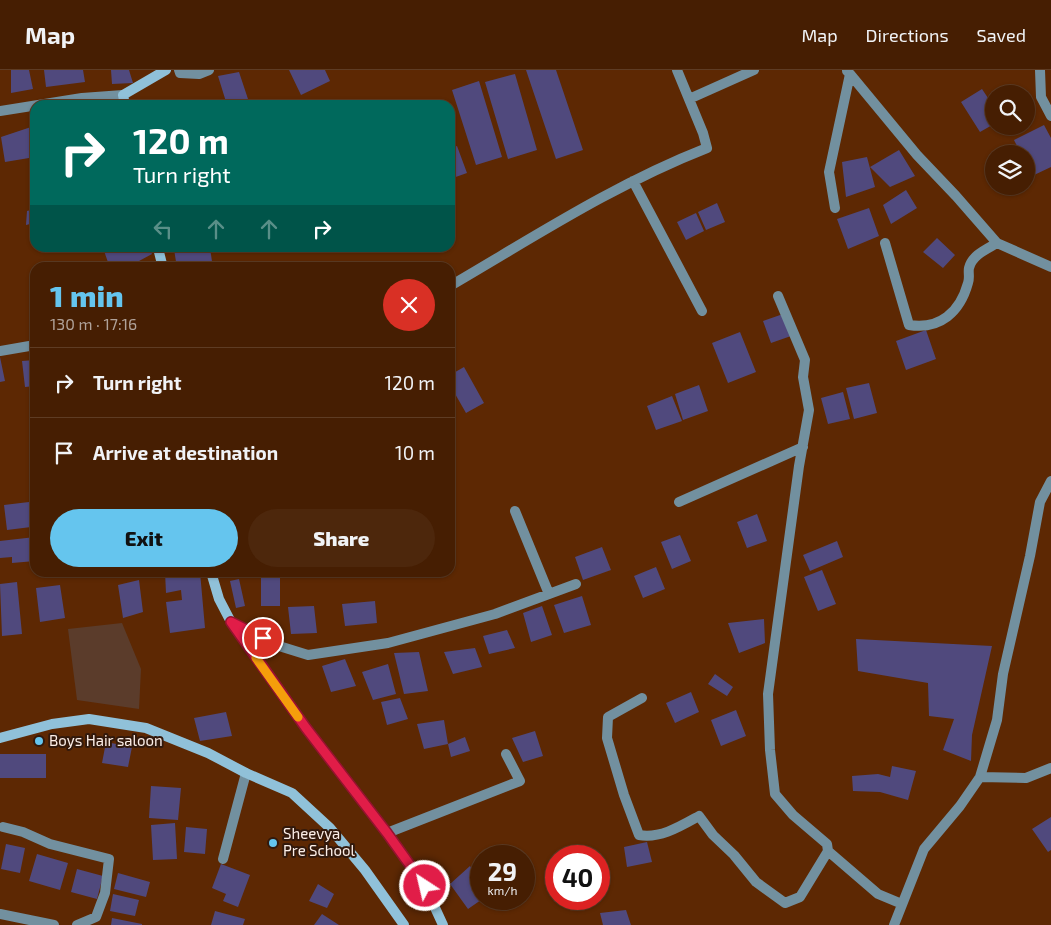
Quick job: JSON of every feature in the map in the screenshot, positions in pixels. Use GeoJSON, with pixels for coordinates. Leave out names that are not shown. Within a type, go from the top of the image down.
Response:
{"type":"FeatureCollection","features":[{"type":"Feature","properties":{"kind":"street"},"geometry":{"type":"LineString","coordinates":[[69,100],[82,98],[124,100],[149,78],[166,70]]}},
{"type":"Feature","properties":{"kind":"street"},"geometry":{"type":"LineString","coordinates":[[179,70],[180,73],[199,74],[209,70]]}},
{"type":"Feature","properties":{"kind":"street"},"geometry":{"type":"LineString","coordinates":[[455,283],[584,206],[673,161],[707,148],[689,98],[676,70]]}},
{"type":"Feature","properties":{"kind":"street"},"geometry":{"type":"LineString","coordinates":[[689,98],[754,70]]}},
{"type":"Feature","properties":{"kind":"street"},"geometry":{"type":"LineString","coordinates":[[1040,70],[1041,97],[1051,116]]}},
{"type":"Feature","properties":{"kind":"street"},"geometry":{"type":"LineString","coordinates":[[835,208],[829,172],[848,72]]}},
{"type":"Feature","properties":{"kind":"street"},"geometry":{"type":"LineString","coordinates":[[848,72],[916,155],[997,242],[1051,266]]}},
{"type":"Feature","properties":{"kind":"street"},"geometry":{"type":"LineString","coordinates":[[0,111],[30,106]]}},
{"type":"Feature","properties":{"kind":"street"},"geometry":{"type":"LineString","coordinates":[[633,181],[702,311]]}},
{"type":"Feature","properties":{"kind":"street"},"geometry":{"type":"LineString","coordinates":[[884,243],[909,325],[918,326],[936,322],[952,315],[961,301],[969,282],[969,267],[979,254],[997,242]]}},
{"type":"Feature","properties":{"kind":"street"},"geometry":{"type":"LineString","coordinates":[[642,698],[608,717],[607,738],[639,835],[650,837],[675,829],[699,816],[713,835],[734,855],[756,882],[785,903],[800,897],[828,852],[827,844],[793,815],[775,794],[770,750],[768,694],[809,410],[803,377],[806,360],[778,296]]}},
{"type":"Feature","properties":{"kind":"street"},"geometry":{"type":"LineString","coordinates":[[0,351],[30,346]]}},
{"type":"Feature","properties":{"kind":"street"},"geometry":{"type":"LineString","coordinates":[[678,502],[803,447]]}},
{"type":"Feature","properties":{"kind":"street"},"geometry":{"type":"LineString","coordinates":[[894,925],[924,849],[960,806],[980,777],[997,720],[1003,674],[1030,556],[1040,502],[1051,481]]}},
{"type":"Feature","properties":{"kind":"street"},"geometry":{"type":"LineString","coordinates":[[515,511],[549,594]]}},
{"type":"Feature","properties":{"kind":"street"},"geometry":{"type":"LineString","coordinates":[[212,577],[219,599],[231,622],[306,728],[387,833],[425,886],[443,925]]}},
{"type":"Feature","properties":{"kind":"street"},"geometry":{"type":"LineString","coordinates":[[231,622],[278,646],[308,655],[388,643],[495,614],[576,584]]}},
{"type":"Feature","properties":{"kind":"street"},"geometry":{"type":"LineString","coordinates":[[0,738],[52,724],[88,719],[146,728],[208,753],[246,773],[292,793],[330,828],[365,870],[404,925]]}},
{"type":"Feature","properties":{"kind":"street"},"geometry":{"type":"LineString","coordinates":[[387,833],[520,781],[506,754]]}},
{"type":"Feature","properties":{"kind":"street"},"geometry":{"type":"LineString","coordinates":[[980,777],[1026,778],[1051,768]]}},
{"type":"Feature","properties":{"kind":"street"},"geometry":{"type":"LineString","coordinates":[[223,860],[246,773]]}},
{"type":"Feature","properties":{"kind":"street"},"geometry":{"type":"LineString","coordinates":[[2,827],[23,832],[50,844],[109,859],[105,893],[96,917],[77,925]]}},
{"type":"Feature","properties":{"kind":"street"},"geometry":{"type":"LineString","coordinates":[[828,852],[878,894],[902,904]]}},
{"type":"Feature","properties":{"kind":"street"},"geometry":{"type":"LineString","coordinates":[[0,914],[54,925]]}},
{"type":"Feature","properties":{"kind":"shaded area"},"geometry":{"type":"Polygon","coordinates":[[[122,623],[141,669],[139,709],[77,700],[68,629],[122,623]]]}},
{"type":"Feature","properties":{"kind":"building"},"geometry":{"type":"Polygon","coordinates":[[[11,70],[29,70],[33,89],[11,93],[11,70]]]}},
{"type":"Feature","properties":{"kind":"building"},"geometry":{"type":"Polygon","coordinates":[[[44,70],[83,70],[85,82],[46,87],[44,70]]]}},
{"type":"Feature","properties":{"kind":"building"},"geometry":{"type":"Polygon","coordinates":[[[111,70],[129,70],[133,83],[112,84],[111,70]]]}},
{"type":"Feature","properties":{"kind":"building"},"geometry":{"type":"Polygon","coordinates":[[[289,70],[325,70],[330,81],[301,95],[289,70]]]}},
{"type":"Feature","properties":{"kind":"building"},"geometry":{"type":"Polygon","coordinates":[[[526,70],[556,70],[583,150],[556,159],[526,70]]]}},
{"type":"Feature","properties":{"kind":"building"},"geometry":{"type":"Polygon","coordinates":[[[239,72],[248,100],[225,100],[218,76],[239,72]]]}},
{"type":"Feature","properties":{"kind":"building"},"geometry":{"type":"Polygon","coordinates":[[[515,74],[537,150],[508,159],[485,82],[515,74]]]}},
{"type":"Feature","properties":{"kind":"building"},"geometry":{"type":"Polygon","coordinates":[[[479,81],[502,157],[476,165],[452,90],[479,81]]]}},
{"type":"Feature","properties":{"kind":"building"},"geometry":{"type":"Polygon","coordinates":[[[982,89],[985,94],[985,129],[980,132],[961,102],[982,89]]]}},
{"type":"Feature","properties":{"kind":"building"},"geometry":{"type":"Polygon","coordinates":[[[1044,125],[1051,138],[1051,167],[1035,175],[1035,145],[1016,145],[1014,140],[1024,135],[1035,135],[1035,130],[1044,125]]]}},
{"type":"Feature","properties":{"kind":"building"},"geometry":{"type":"Polygon","coordinates":[[[30,127],[30,158],[5,162],[1,137],[30,127]]]}},
{"type":"Feature","properties":{"kind":"building"},"geometry":{"type":"Polygon","coordinates":[[[457,146],[467,173],[455,177],[455,147],[457,146]]]}},
{"type":"Feature","properties":{"kind":"building"},"geometry":{"type":"Polygon","coordinates":[[[899,150],[915,176],[890,187],[870,167],[899,150]]]}},
{"type":"Feature","properties":{"kind":"building"},"geometry":{"type":"Polygon","coordinates":[[[867,157],[875,187],[846,197],[842,162],[867,157]]]}},
{"type":"Feature","properties":{"kind":"building"},"geometry":{"type":"Polygon","coordinates":[[[906,190],[917,208],[891,224],[883,205],[906,190]]]}},
{"type":"Feature","properties":{"kind":"building"},"geometry":{"type":"Polygon","coordinates":[[[717,203],[725,222],[706,230],[698,212],[717,203]]]}},
{"type":"Feature","properties":{"kind":"building"},"geometry":{"type":"Polygon","coordinates":[[[869,208],[879,236],[848,249],[837,219],[869,208]]]}},
{"type":"Feature","properties":{"kind":"building"},"geometry":{"type":"Polygon","coordinates":[[[30,210],[30,224],[26,225],[27,211],[30,210]]]}},
{"type":"Feature","properties":{"kind":"building"},"geometry":{"type":"Polygon","coordinates":[[[696,213],[704,231],[686,240],[677,222],[696,213]]]}},
{"type":"Feature","properties":{"kind":"building"},"geometry":{"type":"Polygon","coordinates":[[[937,238],[955,255],[943,268],[923,252],[937,238]]]}},
{"type":"Feature","properties":{"kind":"building"},"geometry":{"type":"Polygon","coordinates":[[[104,252],[151,252],[152,254],[137,262],[108,262],[104,252]]]}},
{"type":"Feature","properties":{"kind":"building"},"geometry":{"type":"Polygon","coordinates":[[[174,252],[211,252],[212,262],[176,262],[174,252]]]}},
{"type":"Feature","properties":{"kind":"building"},"geometry":{"type":"Polygon","coordinates":[[[783,314],[791,336],[771,343],[763,321],[783,314]]]}},
{"type":"Feature","properties":{"kind":"building"},"geometry":{"type":"Polygon","coordinates":[[[926,330],[936,359],[906,370],[896,341],[926,330]]]}},
{"type":"Feature","properties":{"kind":"building"},"geometry":{"type":"Polygon","coordinates":[[[740,332],[756,372],[728,383],[712,343],[740,332]]]}},
{"type":"Feature","properties":{"kind":"building"},"geometry":{"type":"Polygon","coordinates":[[[0,357],[5,381],[0,382],[0,357]]]}},
{"type":"Feature","properties":{"kind":"building"},"geometry":{"type":"Polygon","coordinates":[[[30,360],[30,386],[25,387],[22,361],[30,360]]]}},
{"type":"Feature","properties":{"kind":"building"},"geometry":{"type":"Polygon","coordinates":[[[464,367],[484,403],[466,413],[455,394],[455,372],[464,367]]]}},
{"type":"Feature","properties":{"kind":"building"},"geometry":{"type":"Polygon","coordinates":[[[869,383],[877,413],[854,419],[846,388],[869,383]]]}},
{"type":"Feature","properties":{"kind":"building"},"geometry":{"type":"Polygon","coordinates":[[[699,385],[708,411],[683,420],[675,394],[699,385]]]}},
{"type":"Feature","properties":{"kind":"building"},"geometry":{"type":"Polygon","coordinates":[[[843,392],[850,419],[828,424],[821,398],[843,392]]]}},
{"type":"Feature","properties":{"kind":"building"},"geometry":{"type":"Polygon","coordinates":[[[672,396],[682,421],[656,430],[647,406],[672,396]]]}},
{"type":"Feature","properties":{"kind":"building"},"geometry":{"type":"Polygon","coordinates":[[[29,502],[30,527],[7,530],[4,505],[29,502]]]}},
{"type":"Feature","properties":{"kind":"building"},"geometry":{"type":"Polygon","coordinates":[[[757,514],[767,541],[747,548],[737,522],[757,514]]]}},
{"type":"Feature","properties":{"kind":"building"},"geometry":{"type":"Polygon","coordinates":[[[680,535],[691,561],[672,569],[661,542],[680,535]]]}},
{"type":"Feature","properties":{"kind":"building"},"geometry":{"type":"Polygon","coordinates":[[[30,538],[30,561],[12,563],[12,557],[0,558],[0,541],[30,538]]]}},
{"type":"Feature","properties":{"kind":"building"},"geometry":{"type":"Polygon","coordinates":[[[837,541],[843,557],[810,571],[803,555],[837,541]]]}},
{"type":"Feature","properties":{"kind":"building"},"geometry":{"type":"Polygon","coordinates":[[[602,547],[611,570],[583,580],[575,557],[602,547]]]}},
{"type":"Feature","properties":{"kind":"building"},"geometry":{"type":"Polygon","coordinates":[[[656,567],[665,589],[643,598],[634,576],[656,567]]]}},
{"type":"Feature","properties":{"kind":"building"},"geometry":{"type":"Polygon","coordinates":[[[822,570],[836,604],[818,611],[804,577],[822,570]]]}},
{"type":"Feature","properties":{"kind":"building"},"geometry":{"type":"Polygon","coordinates":[[[165,577],[200,577],[205,628],[170,633],[166,602],[182,600],[181,590],[166,593],[165,577]]]}},
{"type":"Feature","properties":{"kind":"building"},"geometry":{"type":"Polygon","coordinates":[[[261,577],[280,577],[280,606],[261,606],[261,577]]]}},
{"type":"Feature","properties":{"kind":"building"},"geometry":{"type":"Polygon","coordinates":[[[239,579],[245,606],[236,608],[230,581],[239,579]]]}},
{"type":"Feature","properties":{"kind":"building"},"geometry":{"type":"Polygon","coordinates":[[[139,580],[143,612],[123,618],[118,585],[139,580]]]}},
{"type":"Feature","properties":{"kind":"building"},"geometry":{"type":"Polygon","coordinates":[[[17,582],[22,634],[2,636],[0,584],[17,582]]]}},
{"type":"Feature","properties":{"kind":"building"},"geometry":{"type":"Polygon","coordinates":[[[60,585],[65,618],[40,622],[36,588],[60,585]]]}},
{"type":"Feature","properties":{"kind":"building"},"geometry":{"type":"Polygon","coordinates":[[[582,596],[591,625],[564,633],[554,605],[582,596]]]}},
{"type":"Feature","properties":{"kind":"building"},"geometry":{"type":"Polygon","coordinates":[[[375,601],[377,623],[345,626],[342,604],[375,601]]]}},
{"type":"Feature","properties":{"kind":"building"},"geometry":{"type":"Polygon","coordinates":[[[314,606],[317,633],[291,634],[288,607],[314,606]]]}},
{"type":"Feature","properties":{"kind":"building"},"geometry":{"type":"Polygon","coordinates":[[[542,606],[552,635],[531,642],[523,613],[542,606]]]}},
{"type":"Feature","properties":{"kind":"building"},"geometry":{"type":"Polygon","coordinates":[[[764,619],[765,643],[739,653],[728,623],[764,619]]]}},
{"type":"Feature","properties":{"kind":"building"},"geometry":{"type":"Polygon","coordinates":[[[507,630],[515,648],[489,654],[483,636],[507,630]]]}},
{"type":"Feature","properties":{"kind":"building"},"geometry":{"type":"Polygon","coordinates":[[[856,639],[992,646],[972,735],[971,761],[943,750],[954,719],[929,716],[928,683],[858,671],[856,639]]]}},
{"type":"Feature","properties":{"kind":"building"},"geometry":{"type":"Polygon","coordinates":[[[475,648],[482,667],[453,674],[444,652],[475,648]]]}},
{"type":"Feature","properties":{"kind":"building"},"geometry":{"type":"Polygon","coordinates":[[[419,652],[428,691],[404,694],[394,653],[419,652]]]}},
{"type":"Feature","properties":{"kind":"building"},"geometry":{"type":"Polygon","coordinates":[[[345,659],[356,686],[331,692],[322,666],[345,659]]]}},
{"type":"Feature","properties":{"kind":"building"},"geometry":{"type":"Polygon","coordinates":[[[388,664],[396,694],[373,700],[362,672],[388,664]]]}},
{"type":"Feature","properties":{"kind":"building"},"geometry":{"type":"Polygon","coordinates":[[[715,674],[733,687],[727,696],[708,684],[715,674]]]}},
{"type":"Feature","properties":{"kind":"building"},"geometry":{"type":"Polygon","coordinates":[[[691,692],[699,712],[675,723],[666,703],[691,692]]]}},
{"type":"Feature","properties":{"kind":"building"},"geometry":{"type":"Polygon","coordinates":[[[400,698],[408,719],[387,725],[381,702],[400,698]]]}},
{"type":"Feature","properties":{"kind":"building"},"geometry":{"type":"Polygon","coordinates":[[[736,710],[746,736],[721,746],[711,720],[736,710]]]}},
{"type":"Feature","properties":{"kind":"building"},"geometry":{"type":"Polygon","coordinates":[[[226,712],[232,736],[200,741],[194,718],[226,712]]]}},
{"type":"Feature","properties":{"kind":"building"},"geometry":{"type":"Polygon","coordinates":[[[444,720],[448,744],[424,749],[417,724],[444,720]]]}},
{"type":"Feature","properties":{"kind":"building"},"geometry":{"type":"Polygon","coordinates":[[[535,731],[543,756],[523,762],[512,738],[535,731]]]}},
{"type":"Feature","properties":{"kind":"building"},"geometry":{"type":"Polygon","coordinates":[[[465,737],[470,751],[451,757],[448,744],[465,737]]]}},
{"type":"Feature","properties":{"kind":"building"},"geometry":{"type":"Polygon","coordinates":[[[106,742],[132,747],[128,767],[102,763],[106,742]]]}},
{"type":"Feature","properties":{"kind":"building"},"geometry":{"type":"Polygon","coordinates":[[[0,754],[46,754],[46,778],[0,778],[0,754]]]}},
{"type":"Feature","properties":{"kind":"building"},"geometry":{"type":"Polygon","coordinates":[[[892,766],[916,771],[908,800],[880,792],[853,791],[852,776],[878,774],[890,777],[892,766]]]}},
{"type":"Feature","properties":{"kind":"building"},"geometry":{"type":"Polygon","coordinates":[[[151,786],[181,788],[178,820],[149,818],[151,786]]]}},
{"type":"Feature","properties":{"kind":"building"},"geometry":{"type":"Polygon","coordinates":[[[1051,817],[1051,850],[1048,852],[1032,829],[1051,817]]]}},
{"type":"Feature","properties":{"kind":"building"},"geometry":{"type":"Polygon","coordinates":[[[175,823],[177,859],[153,860],[151,825],[175,823]]]}},
{"type":"Feature","properties":{"kind":"building"},"geometry":{"type":"Polygon","coordinates":[[[186,827],[207,829],[205,854],[184,852],[186,827]]]}},
{"type":"Feature","properties":{"kind":"building"},"geometry":{"type":"Polygon","coordinates":[[[647,842],[652,862],[627,867],[624,847],[647,842]]]}},
{"type":"Feature","properties":{"kind":"building"},"geometry":{"type":"Polygon","coordinates":[[[6,844],[25,848],[20,873],[1,869],[6,844]]]}},
{"type":"Feature","properties":{"kind":"building"},"geometry":{"type":"Polygon","coordinates":[[[37,854],[68,863],[60,890],[29,881],[37,854]]]}},
{"type":"Feature","properties":{"kind":"building"},"geometry":{"type":"Polygon","coordinates":[[[221,864],[250,875],[238,907],[223,901],[226,894],[212,888],[221,864]]]}},
{"type":"Feature","properties":{"kind":"building"},"geometry":{"type":"Polygon","coordinates":[[[470,866],[470,908],[468,909],[450,884],[470,866]]]}},
{"type":"Feature","properties":{"kind":"building"},"geometry":{"type":"Polygon","coordinates":[[[77,869],[103,876],[97,899],[71,892],[77,869]]]}},
{"type":"Feature","properties":{"kind":"building"},"geometry":{"type":"Polygon","coordinates":[[[118,873],[150,882],[146,897],[114,889],[118,873]]]}},
{"type":"Feature","properties":{"kind":"building"},"geometry":{"type":"Polygon","coordinates":[[[318,884],[334,894],[327,908],[309,901],[318,884]]]}},
{"type":"Feature","properties":{"kind":"building"},"geometry":{"type":"Polygon","coordinates":[[[113,894],[139,900],[135,916],[110,911],[113,894]]]}},
{"type":"Feature","properties":{"kind":"building"},"geometry":{"type":"Polygon","coordinates":[[[626,910],[631,925],[603,925],[600,913],[626,910]]]}},
{"type":"Feature","properties":{"kind":"building"},"geometry":{"type":"Polygon","coordinates":[[[215,911],[245,919],[243,925],[211,925],[215,911]]]}},
{"type":"Feature","properties":{"kind":"building"},"geometry":{"type":"Polygon","coordinates":[[[322,914],[339,925],[314,925],[322,914]]]}},
{"type":"Feature","properties":{"kind":"building"},"geometry":{"type":"Polygon","coordinates":[[[112,918],[142,924],[142,925],[111,925],[112,918]]]}},
{"type":"Feature","properties":{"kind":"slow traffic"},"geometry":{"type":"LineString","coordinates":[[256,658],[298,717]]}},
{"type":"Feature","properties":{"kind":"place","name":"Boys Hair saloon"},"geometry":{"type":"Point","coordinates":[39,741]}},
{"type":"Feature","properties":{"kind":"place","name":"Sheevya Pre School"},"geometry":{"type":"Point","coordinates":[273,843]}},
{"type":"Feature","properties":{"kind":"route"},"geometry":{"type":"LineString","coordinates":[[263,638],[231,622],[306,728],[387,833],[425,886]]}}]}
